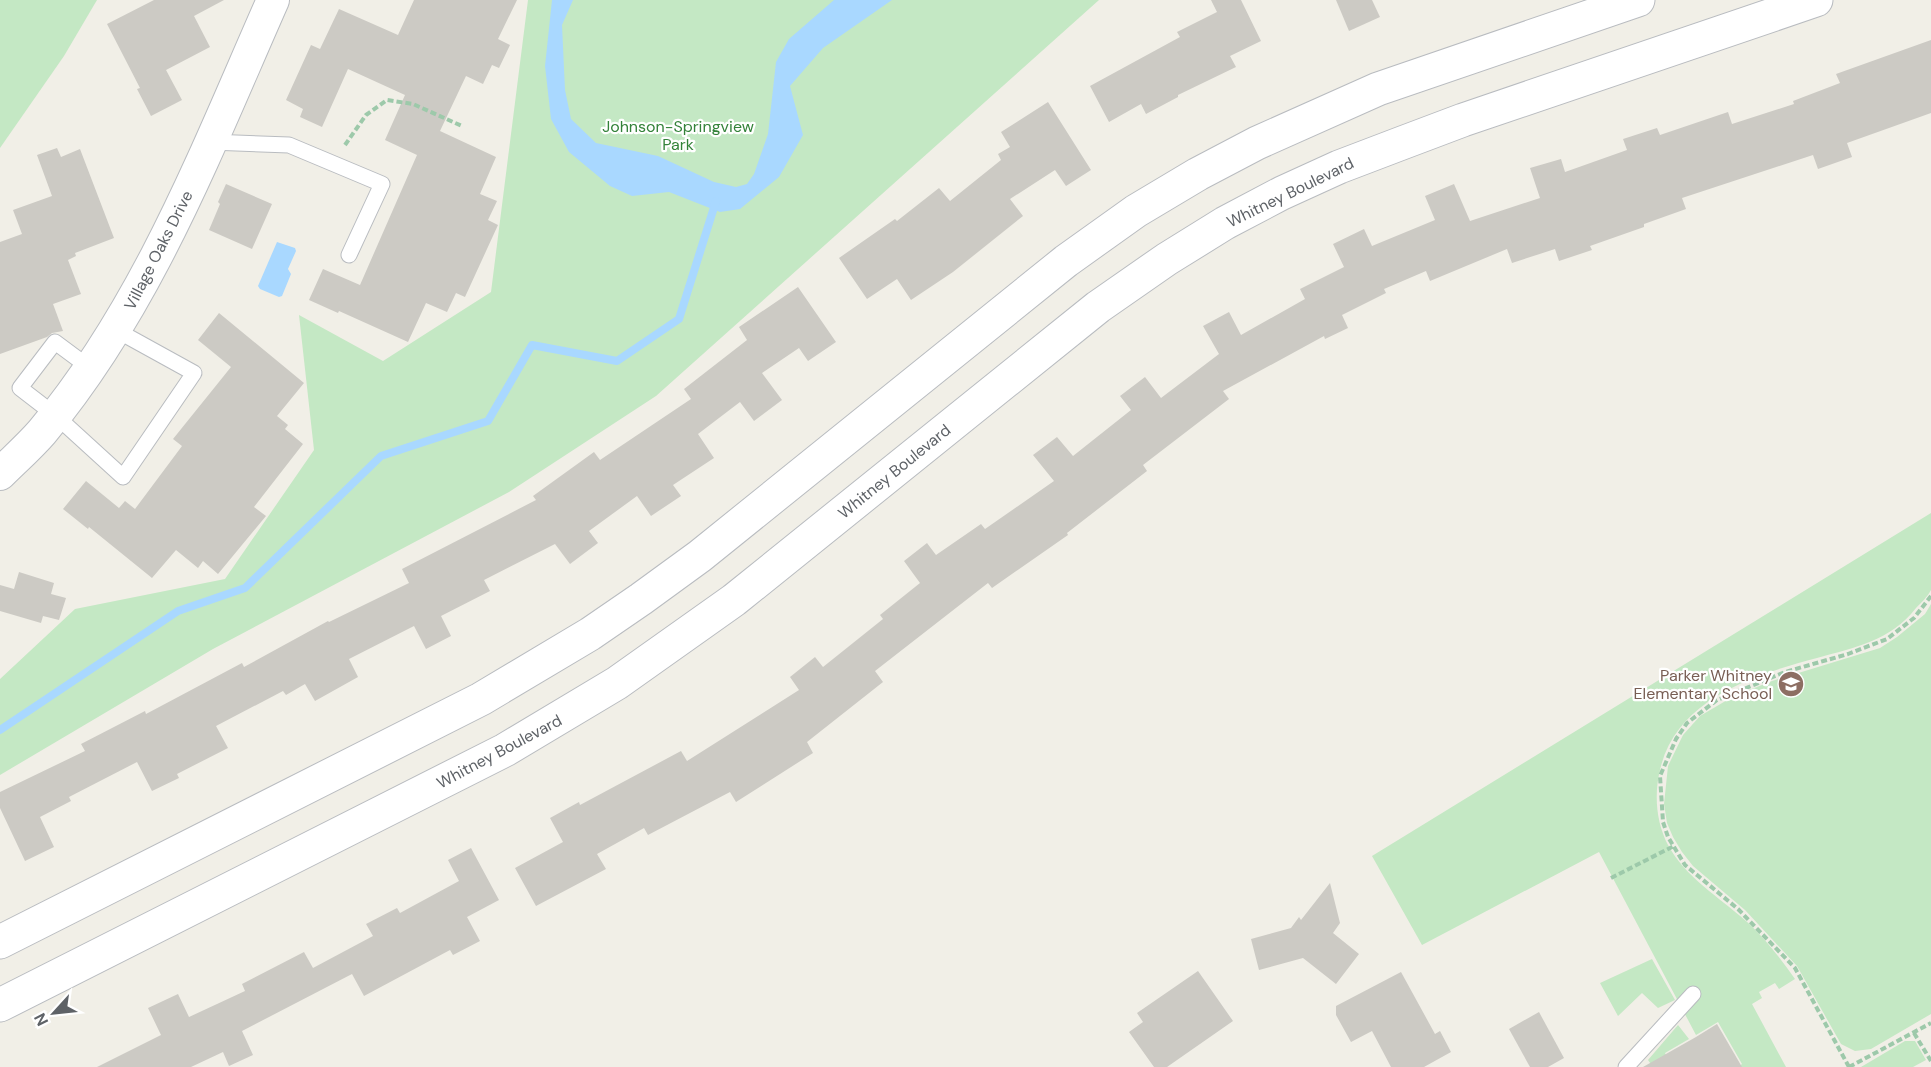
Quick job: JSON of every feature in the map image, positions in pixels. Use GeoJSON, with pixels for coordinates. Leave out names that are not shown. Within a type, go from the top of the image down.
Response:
{"type":"FeatureCollection","features":[{"type":"Feature","properties":{"kind":"street","name":"Village Oaks Drive"},"geometry":{"type":"LineString","coordinates":[[0,474],[55,416],[116,330],[148,275],[273,0]]}},
{"type":"Feature","properties":{"kind":"street"},"geometry":{"type":"LineString","coordinates":[[0,942],[481,699],[590,634],[700,556],[1066,261],[1136,211],[1198,174],[1257,143],[1378,89],[1638,0]]}},
{"type":"Feature","properties":{"kind":"street","name":"Whitney Boulevard"},"geometry":{"type":"LineString","coordinates":[[0,1005],[505,750],[617,683],[734,600],[1098,307],[1167,259],[1225,223],[1339,166],[1463,120],[1816,0]]}},
{"type":"Feature","properties":{"kind":"lane"},"geometry":{"type":"LineString","coordinates":[[210,142],[289,145],[382,184],[349,255]]}},
{"type":"Feature","properties":{"kind":"lane"},"geometry":{"type":"LineString","coordinates":[[90,368],[55,342],[20,388],[123,477],[194,372],[116,330]]}},
{"type":"Feature","properties":{"kind":"lane"},"geometry":{"type":"LineString","coordinates":[[1626,1067],[1693,994]]}},
{"type":"Feature","properties":{"kind":"path"},"geometry":{"type":"LineString","coordinates":[[333,163],[366,115],[387,100],[413,104],[462,126]]}},
{"type":"Feature","properties":{"kind":"path"},"geometry":{"type":"LineString","coordinates":[[1931,596],[1914,618],[1887,639],[1848,654],[1785,672],[1717,700],[1687,723],[1676,739],[1660,776],[1663,822],[1685,865],[1738,909],[1795,968],[1849,1067],[1931,1023]]}},
{"type":"Feature","properties":{"kind":"path"},"geometry":{"type":"LineString","coordinates":[[1611,878],[1674,846]]}},
{"type":"Feature","properties":{"kind":"path"},"geometry":{"type":"LineString","coordinates":[[1914,1033],[1931,1062]]}},
{"type":"Feature","properties":{"kind":"green space"},"geometry":{"type":"Polygon","coordinates":[[[0,0],[97,0],[64,56],[0,148],[0,0]]]}},
{"type":"Feature","properties":{"kind":"green space","name":"Johnson-Springview Park"},"geometry":{"type":"Polygon","coordinates":[[[528,0],[1099,0],[656,396],[509,492],[213,649],[0,775],[0,679],[75,609],[225,579],[314,450],[299,315],[383,361],[491,292],[528,0]]]}},
{"type":"Feature","properties":{"kind":"green space"},"geometry":{"type":"Polygon","coordinates":[[[1931,513],[1931,590],[1906,619],[1884,635],[1871,641],[1768,673],[1721,694],[1700,708],[1682,725],[1669,746],[1660,770],[1657,789],[1659,817],[1664,836],[1675,856],[1693,877],[1753,927],[1795,979],[1779,989],[1775,983],[1759,992],[1762,998],[1752,1004],[1786,1067],[1738,1067],[1742,1064],[1718,1022],[1696,1035],[1599,852],[1422,945],[1372,856],[1931,513]]]}},
{"type":"Feature","properties":{"kind":"green space"},"geometry":{"type":"Polygon","coordinates":[[[1931,604],[1931,1014],[1871,1049],[1855,1051],[1841,1044],[1797,966],[1745,910],[1693,866],[1682,852],[1667,823],[1664,804],[1668,766],[1683,735],[1700,716],[1734,696],[1772,681],[1880,648],[1925,614],[1931,604]]]}},
{"type":"Feature","properties":{"kind":"green space"},"geometry":{"type":"Polygon","coordinates":[[[1652,959],[1675,1000],[1658,1008],[1642,993],[1618,1016],[1600,983],[1652,959]]]}},
{"type":"Feature","properties":{"kind":"green space"},"geometry":{"type":"Polygon","coordinates":[[[1678,1025],[1689,1039],[1665,1053],[1672,1067],[1653,1067],[1648,1060],[1678,1025]]]}},
{"type":"Feature","properties":{"kind":"green space"},"geometry":{"type":"Polygon","coordinates":[[[1905,1041],[1915,1041],[1926,1060],[1913,1067],[1861,1067],[1905,1041]]]}},
{"type":"Feature","properties":{"kind":"water"},"geometry":{"type":"Polygon","coordinates":[[[552,0],[573,0],[562,25],[565,90],[571,119],[596,143],[658,156],[714,182],[736,187],[747,184],[754,174],[768,134],[776,62],[789,39],[834,0],[892,0],[823,48],[790,86],[803,135],[779,177],[740,209],[720,212],[669,192],[632,196],[610,186],[569,152],[551,119],[545,66],[552,0]]]}},
{"type":"Feature","properties":{"kind":"water"},"geometry":{"type":"Polygon","coordinates":[[[277,242],[295,248],[296,251],[288,269],[291,274],[282,296],[279,297],[258,286],[277,242]]]}},
{"type":"Feature","properties":{"kind":"building"},"geometry":{"type":"Polygon","coordinates":[[[154,0],[224,0],[194,16],[210,47],[166,70],[182,100],[151,116],[137,89],[140,88],[107,24],[154,0]]]}},
{"type":"Feature","properties":{"kind":"building"},"geometry":{"type":"Polygon","coordinates":[[[414,0],[517,0],[498,39],[510,45],[499,68],[492,65],[483,84],[466,76],[440,131],[496,157],[480,194],[497,201],[488,220],[498,225],[465,297],[456,293],[447,312],[426,303],[408,342],[309,300],[323,269],[360,285],[417,155],[385,140],[405,95],[348,69],[322,127],[300,117],[303,109],[286,100],[311,45],[320,49],[339,9],[398,35],[414,0]]]}},
{"type":"Feature","properties":{"kind":"building"},"geometry":{"type":"Polygon","coordinates":[[[1211,0],[1241,0],[1261,41],[1230,56],[1236,67],[1178,95],[1146,114],[1141,104],[1109,122],[1090,86],[1180,37],[1177,32],[1217,12],[1211,0]]]}},
{"type":"Feature","properties":{"kind":"building"},"geometry":{"type":"Polygon","coordinates":[[[1336,0],[1372,0],[1380,17],[1349,31],[1336,0]]]}},
{"type":"Feature","properties":{"kind":"building"},"geometry":{"type":"Polygon","coordinates":[[[1931,40],[1931,113],[1847,143],[1852,157],[1818,169],[1813,155],[1682,198],[1686,209],[1590,246],[1592,250],[1559,261],[1555,249],[1512,263],[1507,249],[1430,281],[1426,271],[1384,289],[1386,293],[1342,315],[1348,328],[1325,339],[1324,336],[1223,391],[1229,399],[1143,465],[1147,471],[1067,533],[1068,535],[992,588],[988,583],[875,671],[883,682],[807,742],[813,753],[736,802],[730,792],[648,835],[644,828],[597,854],[606,869],[536,906],[515,868],[563,842],[550,818],[579,802],[580,805],[681,751],[687,761],[799,690],[790,677],[815,657],[823,667],[883,619],[880,615],[920,583],[904,561],[927,543],[936,555],[981,524],[985,529],[1054,481],[1033,455],[1057,437],[1073,456],[1131,410],[1120,396],[1145,377],[1161,398],[1219,354],[1203,326],[1229,312],[1241,335],[1305,299],[1300,289],[1344,267],[1333,244],[1364,229],[1372,246],[1435,220],[1425,196],[1454,184],[1470,221],[1540,198],[1530,168],[1561,159],[1565,172],[1627,150],[1623,139],[1657,128],[1660,135],[1728,112],[1732,124],[1794,104],[1793,101],[1840,83],[1836,74],[1931,40]]]}},
{"type":"Feature","properties":{"kind":"building"},"geometry":{"type":"Polygon","coordinates":[[[1048,102],[1091,170],[1066,186],[1055,170],[1010,199],[1023,216],[953,272],[911,300],[897,279],[867,299],[839,258],[895,219],[897,221],[939,188],[950,201],[1001,160],[998,154],[1010,147],[1001,132],[1048,102]]]}},
{"type":"Feature","properties":{"kind":"building"},"geometry":{"type":"Polygon","coordinates":[[[57,148],[61,157],[80,149],[114,238],[75,253],[76,256],[68,260],[81,294],[53,304],[63,331],[52,333],[47,337],[0,354],[0,242],[22,234],[13,210],[52,196],[37,155],[57,148]]]}},
{"type":"Feature","properties":{"kind":"building"},"geometry":{"type":"Polygon","coordinates":[[[226,184],[272,204],[252,249],[209,230],[226,184]]]}},
{"type":"Feature","properties":{"kind":"building"},"geometry":{"type":"Polygon","coordinates":[[[798,287],[836,342],[808,361],[799,348],[762,373],[782,400],[754,421],[740,402],[698,434],[714,458],[673,485],[681,496],[651,516],[637,496],[589,531],[598,543],[570,564],[555,544],[484,580],[490,591],[441,616],[451,636],[426,649],[414,626],[349,659],[358,677],[315,701],[305,684],[286,695],[283,691],[216,726],[228,748],[177,774],[179,778],[152,791],[137,762],[69,797],[71,801],[40,817],[54,847],[25,861],[0,808],[0,792],[85,751],[81,744],[145,711],[146,714],[242,663],[244,667],[328,621],[409,583],[402,569],[536,500],[533,496],[594,452],[600,460],[691,399],[684,389],[747,340],[739,327],[798,287]]]}},
{"type":"Feature","properties":{"kind":"building"},"geometry":{"type":"Polygon","coordinates":[[[219,313],[304,383],[277,416],[288,425],[285,429],[303,444],[254,507],[266,516],[218,574],[203,561],[198,568],[176,550],[152,578],[63,509],[86,481],[119,508],[125,501],[135,509],[182,446],[173,439],[231,367],[198,340],[219,313]]]}},
{"type":"Feature","properties":{"kind":"building"},"geometry":{"type":"Polygon","coordinates":[[[19,572],[54,583],[51,594],[66,598],[59,620],[43,616],[41,623],[0,611],[0,585],[14,589],[19,572]]]}},
{"type":"Feature","properties":{"kind":"building"},"geometry":{"type":"Polygon","coordinates":[[[471,848],[499,900],[467,917],[480,941],[453,955],[450,950],[364,996],[352,974],[242,1031],[253,1055],[229,1066],[223,1052],[191,1067],[97,1067],[161,1035],[148,1008],[178,994],[189,1017],[245,991],[242,984],[304,952],[313,968],[373,936],[366,924],[397,908],[400,913],[459,881],[448,860],[471,848]]]}},
{"type":"Feature","properties":{"kind":"building"},"geometry":{"type":"Polygon","coordinates":[[[1330,883],[1340,923],[1333,933],[1359,954],[1336,984],[1303,958],[1259,970],[1251,939],[1291,928],[1299,917],[1301,920],[1330,883]]]}},
{"type":"Feature","properties":{"kind":"building"},"geometry":{"type":"Polygon","coordinates":[[[1198,971],[1233,1021],[1167,1067],[1154,1067],[1129,1032],[1143,1022],[1137,1013],[1198,971]]]}},
{"type":"Feature","properties":{"kind":"building"},"geometry":{"type":"Polygon","coordinates":[[[1401,972],[1435,1034],[1440,1031],[1451,1052],[1424,1067],[1391,1067],[1372,1031],[1351,1042],[1336,1015],[1336,1006],[1401,972]]]}},
{"type":"Feature","properties":{"kind":"building"},"geometry":{"type":"Polygon","coordinates":[[[1539,1012],[1564,1058],[1548,1067],[1530,1067],[1509,1029],[1539,1012]]]}},
{"type":"Feature","properties":{"kind":"building"},"geometry":{"type":"Polygon","coordinates":[[[1717,1024],[1742,1067],[1643,1067],[1696,1037],[1717,1024]]]}},
{"type":"Feature","properties":{"kind":"waterway"},"geometry":{"type":"LineString","coordinates":[[0,730],[178,611],[245,588],[381,456],[488,421],[532,345],[617,361],[679,319],[716,201]]}},
{"type":"Feature","properties":{"kind":"place","name":"Parker Whitney Elementary School"},"geometry":{"type":"Point","coordinates":[1791,684]}}]}
